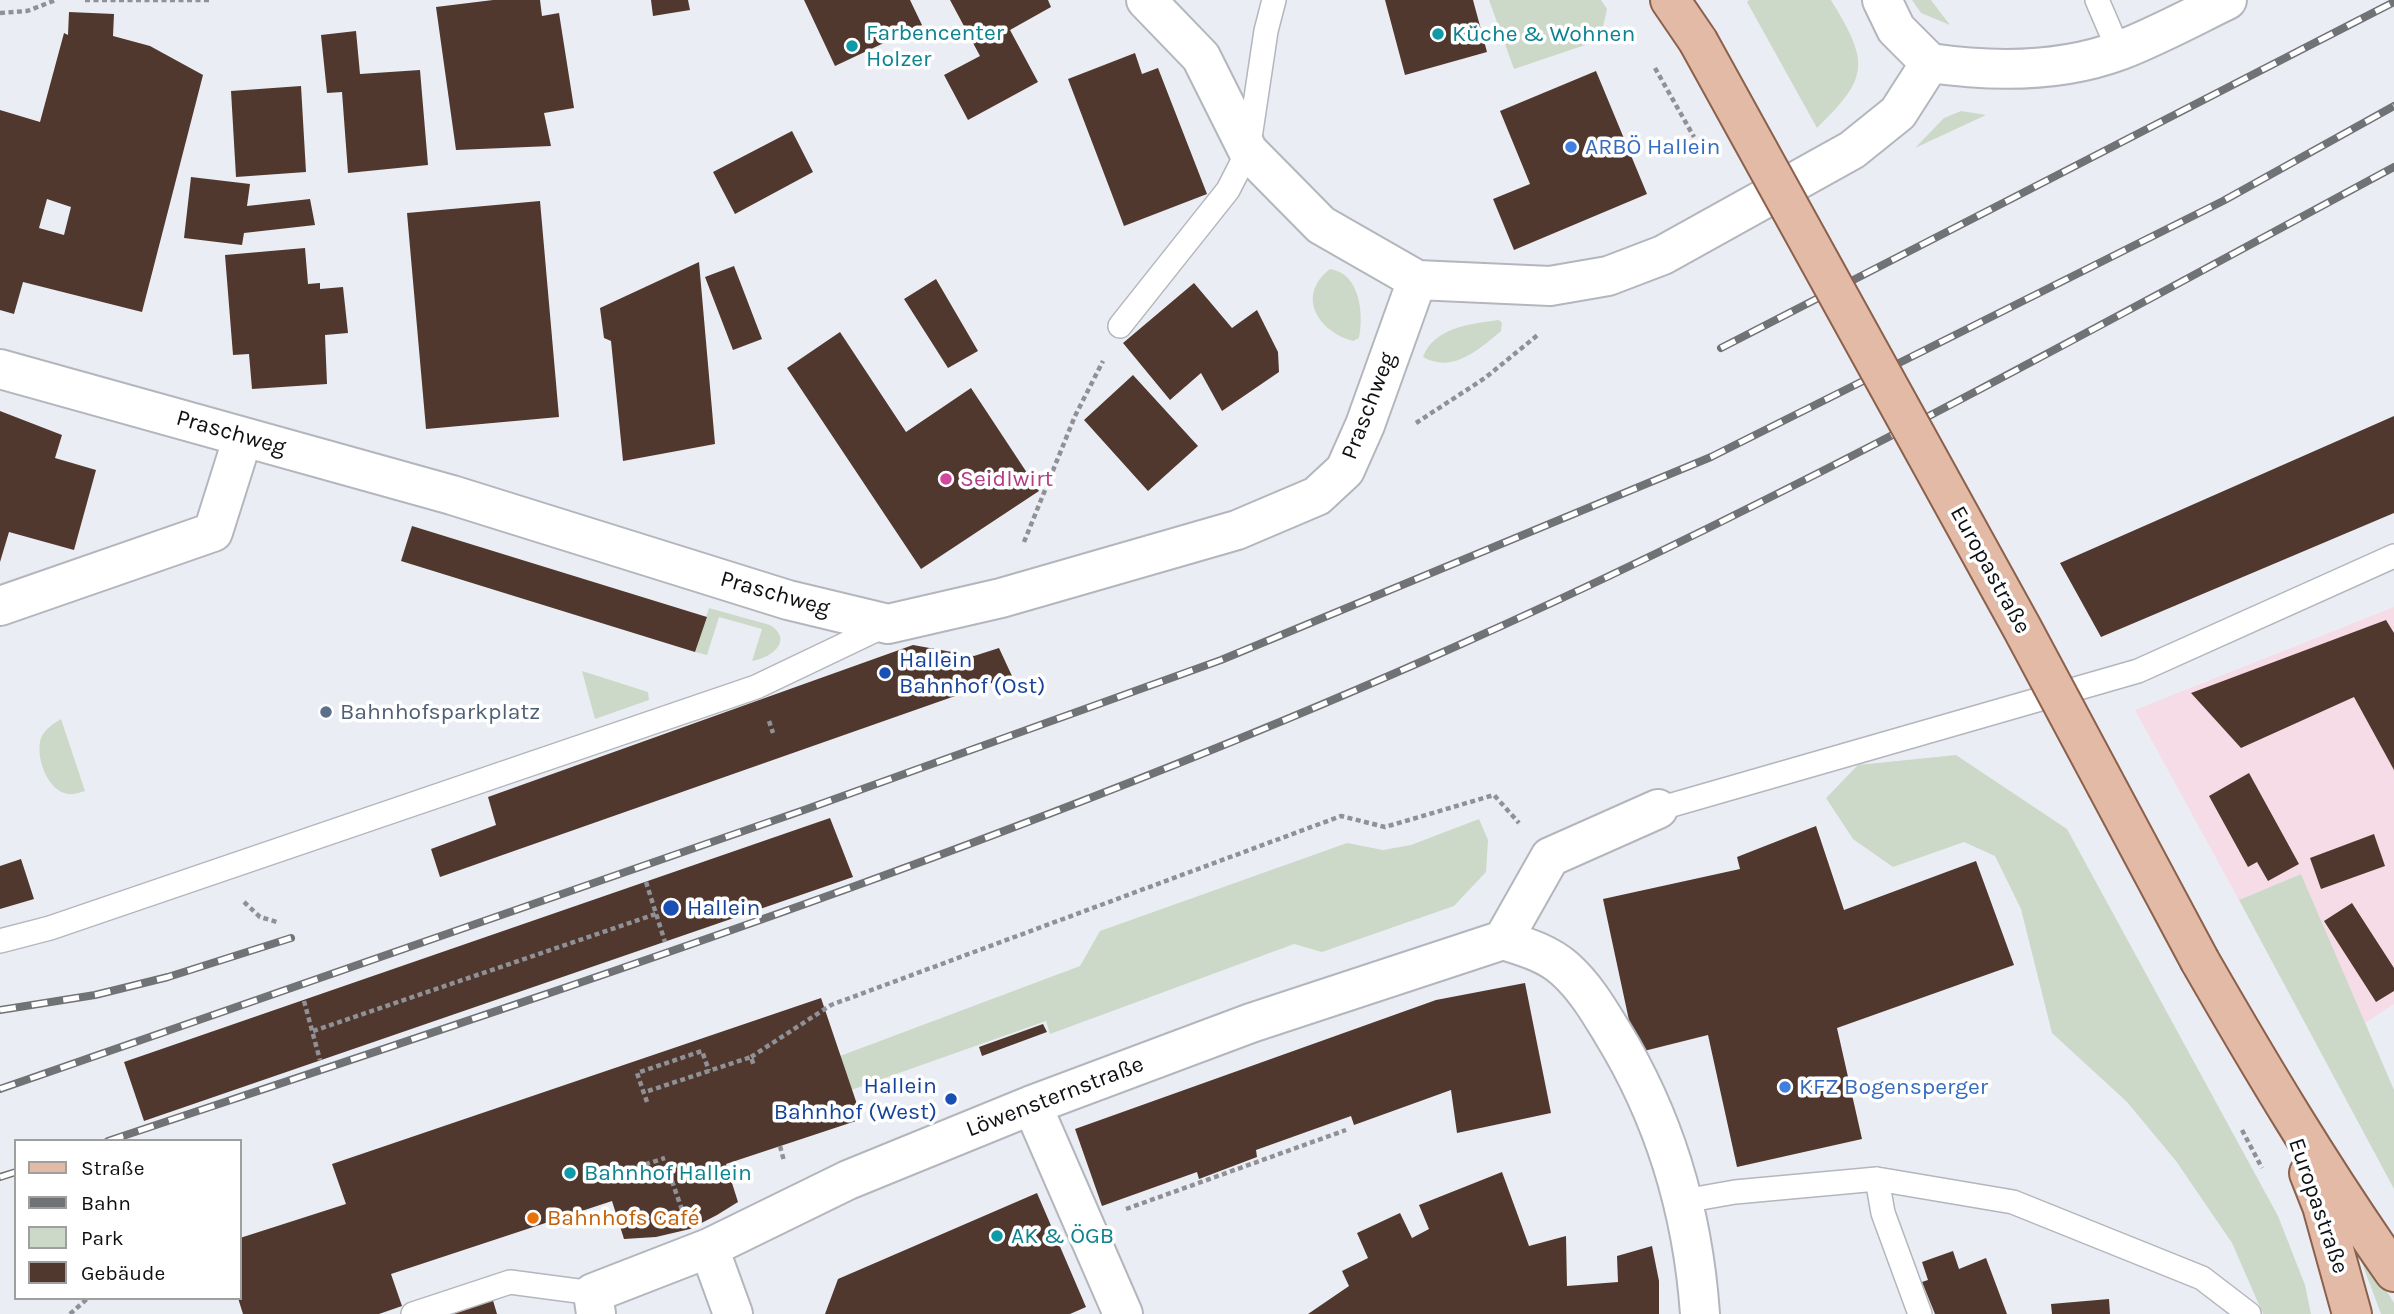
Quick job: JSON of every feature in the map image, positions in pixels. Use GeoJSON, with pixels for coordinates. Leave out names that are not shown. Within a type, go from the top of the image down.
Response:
{"type":"FeatureCollection","features":[{"type":"Feature","properties":{"kind":"main road","name":"Europastraße"},"geometry":{"type":"LineString","coordinates":[[1670,0],[1698,41],[2022,628],[2200,961],[2280,1100],[2338,1193],[2394,1272]]}},
{"type":"Feature","properties":{"kind":"main road","name":"Europastraße"},"geometry":{"type":"LineString","coordinates":[[1684,0],[1698,41]]}},
{"type":"Feature","properties":{"kind":"main road","name":"Europastraße"},"geometry":{"type":"LineString","coordinates":[[2280,1100],[2322,1206],[2353,1314]]}},
{"type":"Feature","properties":{"kind":"street"},"geometry":{"type":"LineString","coordinates":[[1146,0],[1201,57],[1248,151],[1321,225],[1417,280],[1550,286],[1608,276],[1663,254],[1852,150],[1898,113],[1930,63]]}},
{"type":"Feature","properties":{"kind":"street"},"geometry":{"type":"LineString","coordinates":[[1882,0],[1896,29],[1930,63],[1997,70],[2050,66],[2119,51],[2227,0]]}},
{"type":"Feature","properties":{"kind":"street","name":"Praschweg"},"geometry":{"type":"LineString","coordinates":[[0,369],[452,495],[788,600],[888,624],[1001,598],[1237,530],[1317,496],[1345,470],[1417,280]]}},
{"type":"Feature","properties":{"kind":"street"},"geometry":{"type":"LineString","coordinates":[[0,606],[213,532],[243,437]]}},
{"type":"Feature","properties":{"kind":"street"},"geometry":{"type":"LineString","coordinates":[[1658,809],[1550,857],[1503,940],[1534,949],[1563,967],[1587,992],[1651,1103],[1684,1200],[1696,1269],[1700,1314]]}},
{"type":"Feature","properties":{"kind":"street","name":"Löwensternstraße"},"geometry":{"type":"LineString","coordinates":[[594,1303],[848,1180],[1032,1105],[1251,1023],[1503,940]]}},
{"type":"Feature","properties":{"kind":"street"},"geometry":{"type":"LineString","coordinates":[[1032,1105],[1123,1314]]}},
{"type":"Feature","properties":{"kind":"street"},"geometry":{"type":"LineString","coordinates":[[709,1248],[733,1314]]}},
{"type":"Feature","properties":{"kind":"lane"},"geometry":{"type":"LineString","coordinates":[[1120,326],[1228,190],[1248,151],[1266,31],[1274,0]]}},
{"type":"Feature","properties":{"kind":"lane"},"geometry":{"type":"LineString","coordinates":[[2097,0],[2119,51]]}},
{"type":"Feature","properties":{"kind":"lane"},"geometry":{"type":"LineString","coordinates":[[1658,809],[2137,671],[2394,556]]}},
{"type":"Feature","properties":{"kind":"lane"},"geometry":{"type":"LineString","coordinates":[[0,941],[50,928],[756,687],[888,624]]}},
{"type":"Feature","properties":{"kind":"lane"},"geometry":{"type":"LineString","coordinates":[[1684,1200],[1735,1192],[1877,1178],[2013,1202],[2202,1278],[2249,1314]]}},
{"type":"Feature","properties":{"kind":"lane"},"geometry":{"type":"LineString","coordinates":[[1877,1178],[1883,1213],[1920,1314]]}},
{"type":"Feature","properties":{"kind":"lane","name":"Löwensternstraße"},"geometry":{"type":"LineString","coordinates":[[413,1314],[510,1282],[594,1303]]}},
{"type":"Feature","properties":{"kind":"path"},"geometry":{"type":"LineString","coordinates":[[0,13],[27,11],[56,0]]}},
{"type":"Feature","properties":{"kind":"path"},"geometry":{"type":"LineString","coordinates":[[85,0],[211,0]]}},
{"type":"Feature","properties":{"kind":"path"},"geometry":{"type":"LineString","coordinates":[[1001,598],[1075,416],[1120,326]]}},
{"type":"Feature","properties":{"kind":"path"},"geometry":{"type":"LineString","coordinates":[[1415,424],[1485,377],[1547,327]]}},
{"type":"Feature","properties":{"kind":"path"},"geometry":{"type":"LineString","coordinates":[[648,1091],[751,1056],[831,1005],[1341,816],[1385,827],[1494,795],[1550,857]]}},
{"type":"Feature","properties":{"kind":"path"},"geometry":{"type":"LineString","coordinates":[[646,882],[665,942]]}},
{"type":"Feature","properties":{"kind":"path"},"geometry":{"type":"LineString","coordinates":[[313,1031],[656,914]]}},
{"type":"Feature","properties":{"kind":"path"},"geometry":{"type":"LineString","coordinates":[[304,1001],[320,1060]]}},
{"type":"Feature","properties":{"kind":"path"},"geometry":{"type":"LineString","coordinates":[[646,1102],[637,1073],[702,1051],[709,1071]]}},
{"type":"Feature","properties":{"kind":"path"},"geometry":{"type":"LineString","coordinates":[[751,1056],[754,1066]]}},
{"type":"Feature","properties":{"kind":"path"},"geometry":{"type":"LineString","coordinates":[[2237,1121],[2269,1181]]}},
{"type":"Feature","properties":{"kind":"path"},"geometry":{"type":"LineString","coordinates":[[1085,1228],[1146,1201],[1346,1130]]}},
{"type":"Feature","properties":{"kind":"path"},"geometry":{"type":"LineString","coordinates":[[637,1167],[665,1158]]}},
{"type":"Feature","properties":{"kind":"path"},"geometry":{"type":"LineString","coordinates":[[672,1181],[683,1212]]}},
{"type":"Feature","properties":{"kind":"path"},"geometry":{"type":"LineString","coordinates":[[70,1314],[86,1300]]}},
{"type":"Feature","properties":{"kind":"shaded area"},"geometry":{"type":"Polygon","coordinates":[[[2394,607],[2394,1004],[2365,1023],[2301,874],[2239,900],[2135,710],[2394,607]]]}},
{"type":"Feature","properties":{"kind":"green space"},"geometry":{"type":"Polygon","coordinates":[[[1489,0],[1601,0],[1607,9],[1600,40],[1514,69],[1489,0]]]}},
{"type":"Feature","properties":{"kind":"green space"},"geometry":{"type":"Polygon","coordinates":[[[1831,0],[1843,21],[1857,54],[1855,81],[1847,95],[1817,128],[1747,2],[1831,0]]]}},
{"type":"Feature","properties":{"kind":"green space"},"geometry":{"type":"Polygon","coordinates":[[[1912,0],[1931,0],[1950,25],[1921,13],[1912,0]]]}},
{"type":"Feature","properties":{"kind":"green space"},"geometry":{"type":"Polygon","coordinates":[[[1961,111],[1986,115],[1915,148],[1944,118],[1961,111]]]}},
{"type":"Feature","properties":{"kind":"green space"},"geometry":{"type":"Polygon","coordinates":[[[1330,269],[1348,278],[1358,296],[1361,318],[1359,338],[1353,341],[1330,330],[1316,312],[1314,290],[1330,269]]]}},
{"type":"Feature","properties":{"kind":"green space"},"geometry":{"type":"Polygon","coordinates":[[[1499,320],[1502,323],[1501,331],[1465,357],[1444,363],[1423,357],[1428,347],[1444,333],[1499,320]]]}},
{"type":"Feature","properties":{"kind":"green space"},"geometry":{"type":"Polygon","coordinates":[[[709,608],[770,625],[780,637],[778,648],[767,656],[752,661],[762,629],[719,617],[707,655],[695,652],[709,608]]]}},
{"type":"Feature","properties":{"kind":"green space"},"geometry":{"type":"Polygon","coordinates":[[[582,671],[648,692],[649,700],[595,719],[582,671]]]}},
{"type":"Feature","properties":{"kind":"green space"},"geometry":{"type":"Polygon","coordinates":[[[61,719],[85,791],[75,794],[68,794],[54,787],[41,763],[41,738],[61,719]]]}},
{"type":"Feature","properties":{"kind":"green space"},"geometry":{"type":"Polygon","coordinates":[[[1956,755],[2067,829],[2278,1216],[2305,1285],[2311,1314],[2263,1314],[2232,1243],[2176,1161],[2127,1102],[2052,1033],[2021,909],[1995,856],[1964,842],[1893,867],[1853,839],[1826,798],[1858,765],[1956,755]]]}},
{"type":"Feature","properties":{"kind":"green space"},"geometry":{"type":"Polygon","coordinates":[[[1479,819],[1488,840],[1486,872],[1454,906],[1322,952],[1294,944],[1050,1034],[1046,1021],[851,1090],[840,1056],[1080,966],[1100,931],[1347,843],[1383,850],[1411,845],[1479,819]]]}},
{"type":"Feature","properties":{"kind":"green space"},"geometry":{"type":"Polygon","coordinates":[[[2301,874],[2394,1090],[2394,1189],[2239,900],[2301,874]]]}},
{"type":"Feature","properties":{"kind":"green space"},"geometry":{"type":"Polygon","coordinates":[[[2350,1231],[2394,1303],[2394,1314],[2381,1314],[2350,1231]]]}},
{"type":"Feature","properties":{"kind":"building"},"geometry":{"type":"Polygon","coordinates":[[[493,0],[540,0],[542,16],[559,13],[574,108],[544,113],[551,146],[456,150],[436,7],[493,0]]]}},
{"type":"Feature","properties":{"kind":"building"},"geometry":{"type":"Polygon","coordinates":[[[651,0],[688,0],[690,10],[653,16],[651,0]]]}},
{"type":"Feature","properties":{"kind":"building","name":"Farbencenter Holzer"},"geometry":{"type":"Polygon","coordinates":[[[804,0],[910,0],[922,25],[835,66],[804,0]]]}},
{"type":"Feature","properties":{"kind":"building"},"geometry":{"type":"Polygon","coordinates":[[[950,0],[1048,0],[1051,7],[1010,30],[1038,82],[968,120],[944,75],[980,56],[950,0]]]}},
{"type":"Feature","properties":{"kind":"building","name":"Küche & Wohnen"},"geometry":{"type":"Polygon","coordinates":[[[1385,0],[1473,0],[1487,52],[1405,75],[1385,0]]]}},
{"type":"Feature","properties":{"kind":"building"},"geometry":{"type":"Polygon","coordinates":[[[69,12],[114,14],[113,36],[150,46],[203,75],[142,312],[23,282],[14,314],[0,310],[0,110],[40,122],[64,33],[68,35],[69,12]],[[47,199],[39,228],[64,235],[71,207],[47,199]]]}},
{"type":"Feature","properties":{"kind":"building"},"geometry":{"type":"Polygon","coordinates":[[[356,31],[360,74],[420,70],[428,165],[348,173],[342,92],[327,93],[321,35],[356,31]]]}},
{"type":"Feature","properties":{"kind":"building"},"geometry":{"type":"Polygon","coordinates":[[[1135,53],[1142,74],[1158,68],[1207,194],[1124,226],[1068,79],[1135,53]]]}},
{"type":"Feature","properties":{"kind":"building","name":"ARBÖ Hallein"},"geometry":{"type":"Polygon","coordinates":[[[1596,71],[1647,194],[1514,250],[1493,199],[1530,184],[1500,111],[1596,71]]]}},
{"type":"Feature","properties":{"kind":"building"},"geometry":{"type":"Polygon","coordinates":[[[301,86],[306,172],[236,177],[231,91],[301,86]]]}},
{"type":"Feature","properties":{"kind":"building"},"geometry":{"type":"Polygon","coordinates":[[[792,131],[813,172],[735,214],[713,172],[792,131]]]}},
{"type":"Feature","properties":{"kind":"building"},"geometry":{"type":"Polygon","coordinates":[[[191,177],[250,184],[247,206],[310,199],[315,225],[244,233],[242,245],[184,238],[191,177]]]}},
{"type":"Feature","properties":{"kind":"building"},"geometry":{"type":"Polygon","coordinates":[[[540,201],[559,417],[426,429],[407,213],[540,201]]]}},
{"type":"Feature","properties":{"kind":"building"},"geometry":{"type":"Polygon","coordinates":[[[305,248],[308,284],[320,283],[320,289],[343,287],[348,333],[325,335],[327,384],[252,389],[249,354],[233,355],[225,255],[305,248]]]}},
{"type":"Feature","properties":{"kind":"building"},"geometry":{"type":"Polygon","coordinates":[[[699,262],[715,444],[623,461],[611,341],[604,338],[600,308],[699,262]]]}},
{"type":"Feature","properties":{"kind":"building"},"geometry":{"type":"Polygon","coordinates":[[[734,266],[762,339],[733,350],[705,277],[734,266]]]}},
{"type":"Feature","properties":{"kind":"building"},"geometry":{"type":"Polygon","coordinates":[[[936,279],[978,351],[948,368],[904,299],[936,279]]]}},
{"type":"Feature","properties":{"kind":"building"},"geometry":{"type":"Polygon","coordinates":[[[1194,283],[1232,328],[1257,310],[1278,352],[1279,372],[1222,411],[1201,373],[1170,400],[1123,343],[1194,283]]]}},
{"type":"Feature","properties":{"kind":"building","name":"Seidlwirt"},"geometry":{"type":"Polygon","coordinates":[[[840,332],[906,432],[971,388],[1039,491],[921,569],[787,368],[840,332]]]}},
{"type":"Feature","properties":{"kind":"building"},"geometry":{"type":"Polygon","coordinates":[[[1133,375],[1198,446],[1148,491],[1084,420],[1133,375]]]}},
{"type":"Feature","properties":{"kind":"building"},"geometry":{"type":"Polygon","coordinates":[[[0,411],[62,435],[55,458],[96,470],[74,550],[9,532],[0,562],[0,411]]]}},
{"type":"Feature","properties":{"kind":"building"},"geometry":{"type":"Polygon","coordinates":[[[2394,416],[2394,513],[2101,637],[2060,563],[2394,416]]]}},
{"type":"Feature","properties":{"kind":"building"},"geometry":{"type":"Polygon","coordinates":[[[412,526],[707,617],[695,652],[401,561],[412,526]]]}},
{"type":"Feature","properties":{"kind":"building"},"geometry":{"type":"Polygon","coordinates":[[[2386,620],[2394,633],[2394,770],[2354,697],[2241,748],[2191,693],[2386,620]]]}},
{"type":"Feature","properties":{"kind":"building"},"geometry":{"type":"Polygon","coordinates":[[[913,645],[974,656],[999,648],[1012,676],[440,877],[431,849],[496,825],[488,797],[913,645]]]}},
{"type":"Feature","properties":{"kind":"building"},"geometry":{"type":"Polygon","coordinates":[[[2249,773],[2299,864],[2268,881],[2257,862],[2248,867],[2209,796],[2249,773]]]}},
{"type":"Feature","properties":{"kind":"building"},"geometry":{"type":"Polygon","coordinates":[[[830,818],[853,877],[144,1121],[124,1062],[830,818]]]}},
{"type":"Feature","properties":{"kind":"building"},"geometry":{"type":"Polygon","coordinates":[[[1816,826],[1844,910],[1976,861],[2014,965],[1837,1028],[1862,1139],[1737,1167],[1708,1035],[1636,1053],[1603,899],[1740,869],[1737,857],[1816,826]]]}},
{"type":"Feature","properties":{"kind":"building"},"geometry":{"type":"Polygon","coordinates":[[[2374,834],[2385,866],[2321,889],[2310,858],[2374,834]]]}},
{"type":"Feature","properties":{"kind":"building"},"geometry":{"type":"Polygon","coordinates":[[[21,859],[34,899],[0,909],[0,866],[21,859]]]}},
{"type":"Feature","properties":{"kind":"building"},"geometry":{"type":"Polygon","coordinates":[[[2352,903],[2394,968],[2394,991],[2376,1002],[2324,921],[2352,903]]]}},
{"type":"Feature","properties":{"kind":"building"},"geometry":{"type":"Polygon","coordinates":[[[1525,983],[1551,1113],[1457,1133],[1451,1090],[1354,1125],[1351,1116],[1256,1150],[1257,1157],[1199,1179],[1197,1172],[1102,1206],[1075,1129],[1436,1000],[1525,983]]]}},
{"type":"Feature","properties":{"kind":"building","name":"Bahnhof Hallein"},"geometry":{"type":"Polygon","coordinates":[[[821,998],[862,1119],[726,1164],[738,1202],[690,1229],[656,1237],[624,1239],[612,1201],[391,1274],[402,1306],[379,1314],[243,1314],[239,1300],[242,1300],[242,1237],[346,1204],[332,1164],[821,998]]]}},
{"type":"Feature","properties":{"kind":"building"},"geometry":{"type":"Polygon","coordinates":[[[1043,1024],[1047,1032],[982,1056],[979,1047],[1043,1024]]]}},
{"type":"Feature","properties":{"kind":"building"},"geometry":{"type":"Polygon","coordinates":[[[1502,1172],[1529,1246],[1566,1236],[1567,1286],[1618,1282],[1617,1256],[1652,1246],[1659,1281],[1659,1314],[1308,1314],[1349,1286],[1342,1271],[1368,1258],[1357,1233],[1400,1213],[1412,1238],[1429,1229],[1419,1205],[1502,1172]]]}},
{"type":"Feature","properties":{"kind":"building","name":"AK & ÖGB"},"geometry":{"type":"Polygon","coordinates":[[[1037,1193],[1086,1307],[1070,1314],[825,1314],[838,1279],[1037,1193]]]}},
{"type":"Feature","properties":{"kind":"building"},"geometry":{"type":"Polygon","coordinates":[[[1953,1251],[1959,1269],[1986,1258],[2007,1314],[1935,1314],[1922,1282],[1928,1280],[1922,1262],[1953,1251]]]}},
{"type":"Feature","properties":{"kind":"building"},"geometry":{"type":"Polygon","coordinates":[[[492,1297],[497,1314],[445,1314],[492,1297]]]}},
{"type":"Feature","properties":{"kind":"building"},"geometry":{"type":"Polygon","coordinates":[[[2109,1299],[2110,1314],[2052,1314],[2051,1304],[2109,1299]]]}},
{"type":"Feature","properties":{"kind":"railway"},"geometry":{"type":"LineString","coordinates":[[1721,348],[2394,2]]}},
{"type":"Feature","properties":{"kind":"railway"},"geometry":{"type":"LineString","coordinates":[[0,1089],[804,810],[1221,660],[1711,457],[2223,201],[2394,106]]}},
{"type":"Feature","properties":{"kind":"railway"},"geometry":{"type":"LineString","coordinates":[[114,1139],[790,910],[1127,784],[1294,716],[1459,645],[1697,534],[2047,354],[2394,167]]}},
{"type":"Feature","properties":{"kind":"railway"},"geometry":{"type":"LineString","coordinates":[[0,1010],[95,995],[168,977],[291,938]]}},
{"type":"Feature","properties":{"kind":"railway"},"geometry":{"type":"LineString","coordinates":[[0,1177],[14,1173]]}},
{"type":"Feature","properties":{"kind":"place","name":"Küche & Wohnen"},"geometry":{"type":"Point","coordinates":[1438,34]}},
{"type":"Feature","properties":{"kind":"place","name":"Farbencenter Holzer"},"geometry":{"type":"Point","coordinates":[852,46]}},
{"type":"Feature","properties":{"kind":"place","name":"ARBÖ Hallein"},"geometry":{"type":"Point","coordinates":[1571,147]}},
{"type":"Feature","properties":{"kind":"place","name":"Seidlwirt"},"geometry":{"type":"Point","coordinates":[946,479]}},
{"type":"Feature","properties":{"kind":"place","name":"Hallein Bahnhof (Ost)"},"geometry":{"type":"Point","coordinates":[885,673]}},
{"type":"Feature","properties":{"kind":"place","name":"Bahnhofsparkplatz"},"geometry":{"type":"Point","coordinates":[326,712]}},
{"type":"Feature","properties":{"kind":"place","name":"Hallein"},"geometry":{"type":"Point","coordinates":[671,908]}},
{"type":"Feature","properties":{"kind":"place","name":"KFZ Bogensperger"},"geometry":{"type":"Point","coordinates":[1785,1087]}},
{"type":"Feature","properties":{"kind":"place","name":"Hallein Bahnhof (West)"},"geometry":{"type":"Point","coordinates":[951,1099]}},
{"type":"Feature","properties":{"kind":"place","name":"Bahnhof Hallein"},"geometry":{"type":"Point","coordinates":[570,1173]}},
{"type":"Feature","properties":{"kind":"place","name":"Bahnhofs Café"},"geometry":{"type":"Point","coordinates":[533,1218]}},
{"type":"Feature","properties":{"kind":"place","name":"AK & ÖGB"},"geometry":{"type":"Point","coordinates":[997,1236]}}]}
